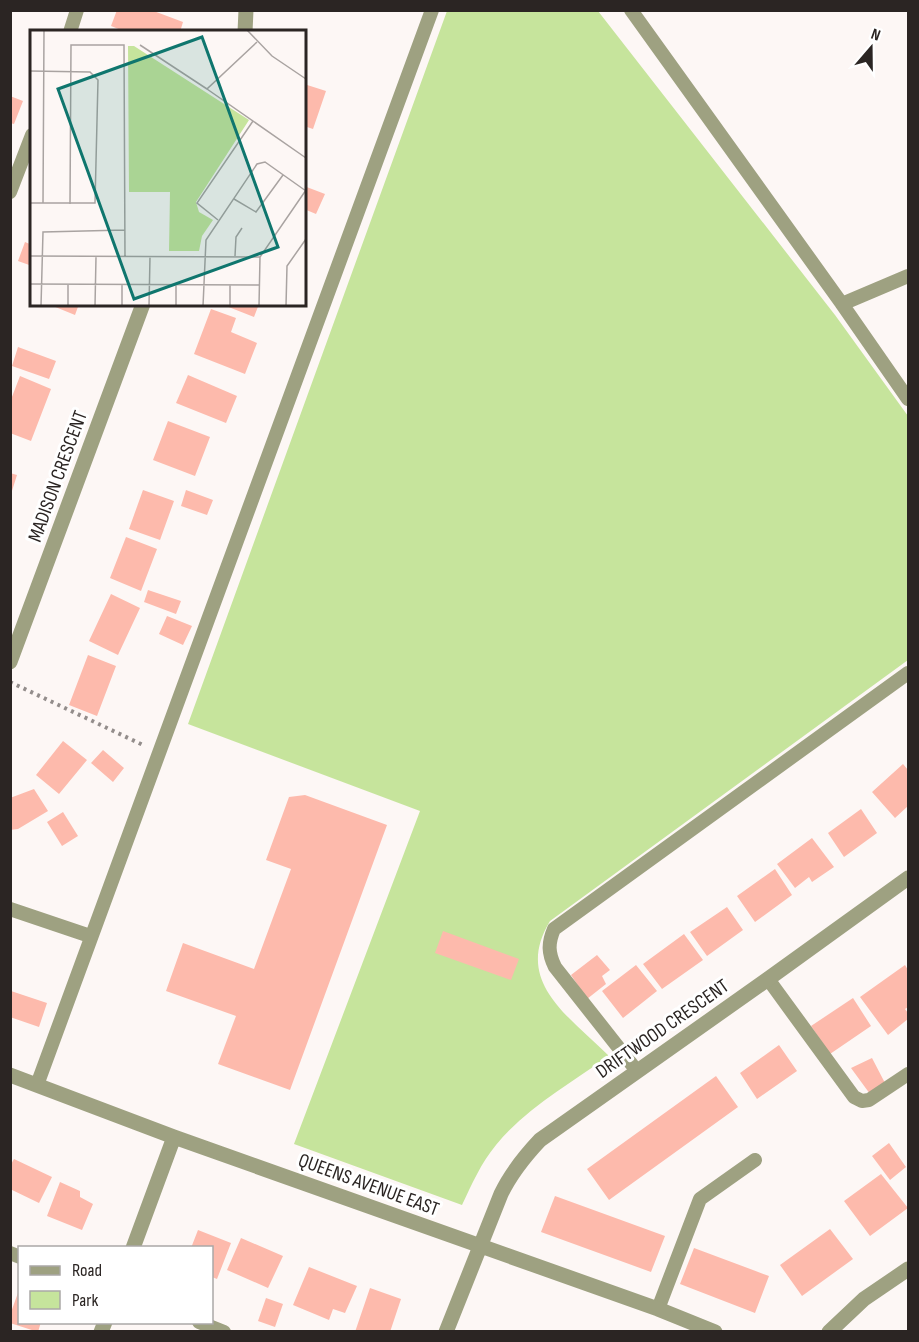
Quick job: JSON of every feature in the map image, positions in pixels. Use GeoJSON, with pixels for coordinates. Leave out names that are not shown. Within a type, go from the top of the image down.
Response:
{"type":"FeatureCollection","features":[{"type":"Feature","properties":{"kind":"street"},"geometry":{"type":"LineString","coordinates":[[244,30],[246,10]]}},
{"type":"Feature","properties":{"kind":"street","name":"MADISON CRESCENT"},"geometry":{"type":"LineString","coordinates":[[10,662],[142,306]]}},
{"type":"Feature","properties":{"kind":"street","name":"DRIFTWOOD CRESCENT"},"geometry":{"type":"LineString","coordinates":[[446,1332],[501,1194],[524,1156],[540,1140],[909,878]]}},
{"type":"Feature","properties":{"kind":"street","name":"QUEENS AVENUE EAST"},"geometry":{"type":"LineString","coordinates":[[10,1075],[174,1137],[658,1309],[715,1332]]}},
{"type":"Feature","properties":{"kind":"street"},"geometry":{"type":"LineString","coordinates":[[134,1246],[174,1137]]}},
{"type":"Feature","properties":{"kind":"street"},"geometry":{"type":"LineString","coordinates":[[829,1332],[864,1299],[909,1269]]}},
{"type":"Feature","properties":{"kind":"lane"},"geometry":{"type":"LineString","coordinates":[[71,30],[77,10]]}},
{"type":"Feature","properties":{"kind":"lane"},"geometry":{"type":"LineString","coordinates":[[37,1085],[432,10]]}},
{"type":"Feature","properties":{"kind":"lane"},"geometry":{"type":"LineString","coordinates":[[631,10],[909,399]]}},
{"type":"Feature","properties":{"kind":"lane"},"geometry":{"type":"LineString","coordinates":[[10,192],[30,140]]}},
{"type":"Feature","properties":{"kind":"lane"},"geometry":{"type":"LineString","coordinates":[[842,304],[909,276]]}},
{"type":"Feature","properties":{"kind":"lane"},"geometry":{"type":"LineString","coordinates":[[637,1071],[555,967],[550,956],[549,945],[554,929],[909,673]]}},
{"type":"Feature","properties":{"kind":"lane"},"geometry":{"type":"LineString","coordinates":[[10,909],[90,936]]}},
{"type":"Feature","properties":{"kind":"lane"},"geometry":{"type":"LineString","coordinates":[[768,979],[854,1097],[862,1101],[869,1100],[909,1074]]}},
{"type":"Feature","properties":{"kind":"lane"},"geometry":{"type":"LineString","coordinates":[[658,1309],[700,1199],[755,1160]]}},
{"type":"Feature","properties":{"kind":"lane"},"geometry":{"type":"LineString","coordinates":[[202,1324],[224,1332]]}},
{"type":"Feature","properties":{"kind":"path"},"geometry":{"type":"LineString","coordinates":[[10,682],[158,752]]}},
{"type":"Feature","properties":{"kind":"green space"},"geometry":{"type":"Polygon","coordinates":[[[447,11],[598,11],[835,315],[908,416],[908,660],[550,921],[540,943],[538,962],[542,980],[563,1012],[609,1056],[550,1097],[508,1132],[486,1159],[462,1205],[294,1144],[420,811],[188,724],[447,11]]]}},
{"type":"Feature","properties":{"kind":"building"},"geometry":{"type":"Polygon","coordinates":[[[117,10],[151,10],[183,22],[181,30],[121,30],[111,26],[117,10]]]}},
{"type":"Feature","properties":{"kind":"building"},"geometry":{"type":"Polygon","coordinates":[[[306,85],[326,91],[313,129],[306,127],[306,85]]]}},
{"type":"Feature","properties":{"kind":"building"},"geometry":{"type":"Polygon","coordinates":[[[10,96],[23,101],[14,124],[10,123],[10,96]]]}},
{"type":"Feature","properties":{"kind":"building"},"geometry":{"type":"Polygon","coordinates":[[[306,187],[325,194],[316,214],[306,210],[306,187]]]}},
{"type":"Feature","properties":{"kind":"building"},"geometry":{"type":"Polygon","coordinates":[[[25,242],[30,244],[30,265],[18,261],[25,242]]]}},
{"type":"Feature","properties":{"kind":"building"},"geometry":{"type":"Polygon","coordinates":[[[53,306],[78,306],[75,315],[53,306]]]}},
{"type":"Feature","properties":{"kind":"building"},"geometry":{"type":"Polygon","coordinates":[[[226,306],[258,306],[254,317],[226,306]]]}},
{"type":"Feature","properties":{"kind":"building"},"geometry":{"type":"Polygon","coordinates":[[[211,309],[236,318],[231,332],[257,343],[245,374],[194,354],[211,309]]]}},
{"type":"Feature","properties":{"kind":"building"},"geometry":{"type":"Polygon","coordinates":[[[18,347],[56,361],[49,379],[12,366],[18,347]]]}},
{"type":"Feature","properties":{"kind":"building"},"geometry":{"type":"Polygon","coordinates":[[[188,375],[237,396],[226,423],[176,403],[188,375]]]}},
{"type":"Feature","properties":{"kind":"building"},"geometry":{"type":"Polygon","coordinates":[[[20,376],[51,389],[31,441],[10,433],[10,402],[20,376]]]}},
{"type":"Feature","properties":{"kind":"building"},"geometry":{"type":"Polygon","coordinates":[[[168,421],[210,437],[195,476],[153,460],[168,421]]]}},
{"type":"Feature","properties":{"kind":"building"},"geometry":{"type":"Polygon","coordinates":[[[10,473],[17,475],[11,494],[10,494],[10,473]]]}},
{"type":"Feature","properties":{"kind":"building"},"geometry":{"type":"Polygon","coordinates":[[[143,490],[174,501],[160,540],[129,529],[143,490]]]}},
{"type":"Feature","properties":{"kind":"building"},"geometry":{"type":"Polygon","coordinates":[[[186,490],[213,500],[207,515],[181,506],[186,490]]]}},
{"type":"Feature","properties":{"kind":"building"},"geometry":{"type":"Polygon","coordinates":[[[126,537],[157,549],[141,591],[110,578],[126,537]]]}},
{"type":"Feature","properties":{"kind":"building"},"geometry":{"type":"Polygon","coordinates":[[[148,590],[181,601],[176,614],[144,602],[148,590]]]}},
{"type":"Feature","properties":{"kind":"building"},"geometry":{"type":"Polygon","coordinates":[[[111,594],[140,608],[118,655],[89,641],[111,594]]]}},
{"type":"Feature","properties":{"kind":"building"},"geometry":{"type":"Polygon","coordinates":[[[167,616],[192,626],[183,645],[159,634],[167,616]]]}},
{"type":"Feature","properties":{"kind":"building"},"geometry":{"type":"Polygon","coordinates":[[[88,655],[116,666],[97,716],[69,705],[88,655]]]}},
{"type":"Feature","properties":{"kind":"building"},"geometry":{"type":"Polygon","coordinates":[[[63,741],[87,760],[59,794],[36,775],[63,741]]]}},
{"type":"Feature","properties":{"kind":"building"},"geometry":{"type":"Polygon","coordinates":[[[103,750],[124,768],[113,782],[91,763],[103,750]]]}},
{"type":"Feature","properties":{"kind":"building"},"geometry":{"type":"Polygon","coordinates":[[[903,764],[908,770],[908,806],[895,818],[872,792],[903,764]]]}},
{"type":"Feature","properties":{"kind":"building"},"geometry":{"type":"Polygon","coordinates":[[[34,789],[48,811],[18,829],[10,830],[10,798],[34,789]]]}},
{"type":"Feature","properties":{"kind":"building"},"geometry":{"type":"Polygon","coordinates":[[[305,795],[387,825],[290,1090],[218,1064],[236,1016],[166,991],[183,943],[254,969],[291,869],[266,860],[289,797],[305,795]]]}},
{"type":"Feature","properties":{"kind":"building"},"geometry":{"type":"Polygon","coordinates":[[[861,809],[877,833],[844,857],[828,833],[861,809]]]}},
{"type":"Feature","properties":{"kind":"building"},"geometry":{"type":"Polygon","coordinates":[[[63,812],[78,836],[62,846],[47,822],[63,812]]]}},
{"type":"Feature","properties":{"kind":"building"},"geometry":{"type":"Polygon","coordinates":[[[812,838],[834,867],[812,882],[809,877],[795,888],[777,864],[812,838]]]}},
{"type":"Feature","properties":{"kind":"building"},"geometry":{"type":"Polygon","coordinates":[[[775,869],[792,895],[755,922],[737,896],[775,869]]]}},
{"type":"Feature","properties":{"kind":"building"},"geometry":{"type":"Polygon","coordinates":[[[727,907],[743,930],[707,956],[690,932],[727,907]]]}},
{"type":"Feature","properties":{"kind":"building"},"geometry":{"type":"Polygon","coordinates":[[[443,931],[519,959],[511,980],[435,953],[443,931]]]}},
{"type":"Feature","properties":{"kind":"building"},"geometry":{"type":"Polygon","coordinates":[[[684,934],[703,960],[662,989],[643,964],[684,934]]]}},
{"type":"Feature","properties":{"kind":"building"},"geometry":{"type":"Polygon","coordinates":[[[597,955],[610,970],[602,976],[606,984],[587,999],[571,975],[597,955]]]}},
{"type":"Feature","properties":{"kind":"building"},"geometry":{"type":"Polygon","coordinates":[[[636,965],[657,991],[623,1018],[602,991],[636,965]]]}},
{"type":"Feature","properties":{"kind":"building"},"geometry":{"type":"Polygon","coordinates":[[[905,965],[908,970],[908,1007],[905,1009],[908,1019],[888,1035],[860,997],[905,965]]]}},
{"type":"Feature","properties":{"kind":"building"},"geometry":{"type":"Polygon","coordinates":[[[11,991],[47,1003],[39,1027],[10,1017],[11,991]]]}},
{"type":"Feature","properties":{"kind":"building"},"geometry":{"type":"Polygon","coordinates":[[[853,998],[871,1026],[830,1054],[811,1026],[853,998]]]}},
{"type":"Feature","properties":{"kind":"building"},"geometry":{"type":"Polygon","coordinates":[[[779,1045],[797,1071],[757,1099],[740,1073],[779,1045]]]}},
{"type":"Feature","properties":{"kind":"building"},"geometry":{"type":"Polygon","coordinates":[[[872,1058],[885,1083],[870,1094],[851,1068],[872,1058]]]}},
{"type":"Feature","properties":{"kind":"building"},"geometry":{"type":"Polygon","coordinates":[[[716,1076],[738,1107],[609,1200],[587,1169],[716,1076]]]}},
{"type":"Feature","properties":{"kind":"building"},"geometry":{"type":"Polygon","coordinates":[[[889,1143],[906,1167],[890,1180],[872,1156],[889,1143]]]}},
{"type":"Feature","properties":{"kind":"building"},"geometry":{"type":"Polygon","coordinates":[[[14,1159],[52,1177],[39,1203],[10,1189],[10,1166],[14,1159]]]}},
{"type":"Feature","properties":{"kind":"building"},"geometry":{"type":"Polygon","coordinates":[[[881,1174],[908,1208],[870,1236],[844,1201],[881,1174]]]}},
{"type":"Feature","properties":{"kind":"building"},"geometry":{"type":"Polygon","coordinates":[[[60,1182],[80,1191],[80,1197],[93,1204],[82,1230],[47,1216],[60,1182]]]}},
{"type":"Feature","properties":{"kind":"building"},"geometry":{"type":"Polygon","coordinates":[[[555,1196],[665,1236],[651,1272],[541,1232],[555,1196]]]}},
{"type":"Feature","properties":{"kind":"building"},"geometry":{"type":"Polygon","coordinates":[[[830,1229],[853,1259],[802,1296],[780,1265],[830,1229]]]}},
{"type":"Feature","properties":{"kind":"building"},"geometry":{"type":"Polygon","coordinates":[[[198,1230],[231,1243],[217,1279],[213,1277],[213,1246],[192,1246],[198,1230]]]}},
{"type":"Feature","properties":{"kind":"building"},"geometry":{"type":"Polygon","coordinates":[[[241,1238],[283,1256],[268,1288],[227,1270],[241,1238]]]}},
{"type":"Feature","properties":{"kind":"building"},"geometry":{"type":"Polygon","coordinates":[[[694,1248],[769,1276],[755,1313],[680,1284],[694,1248]]]}},
{"type":"Feature","properties":{"kind":"building"},"geometry":{"type":"Polygon","coordinates":[[[309,1267],[357,1286],[345,1313],[333,1309],[329,1320],[293,1305],[309,1267]]]}},
{"type":"Feature","properties":{"kind":"building"},"geometry":{"type":"Polygon","coordinates":[[[370,1288],[401,1299],[390,1332],[355,1332],[370,1288]]]}},
{"type":"Feature","properties":{"kind":"building"},"geometry":{"type":"Polygon","coordinates":[[[18,1293],[18,1324],[40,1324],[38,1332],[10,1323],[10,1315],[18,1293]]]}},
{"type":"Feature","properties":{"kind":"building"},"geometry":{"type":"Polygon","coordinates":[[[266,1298],[283,1304],[275,1327],[258,1321],[266,1298]]]}}]}
